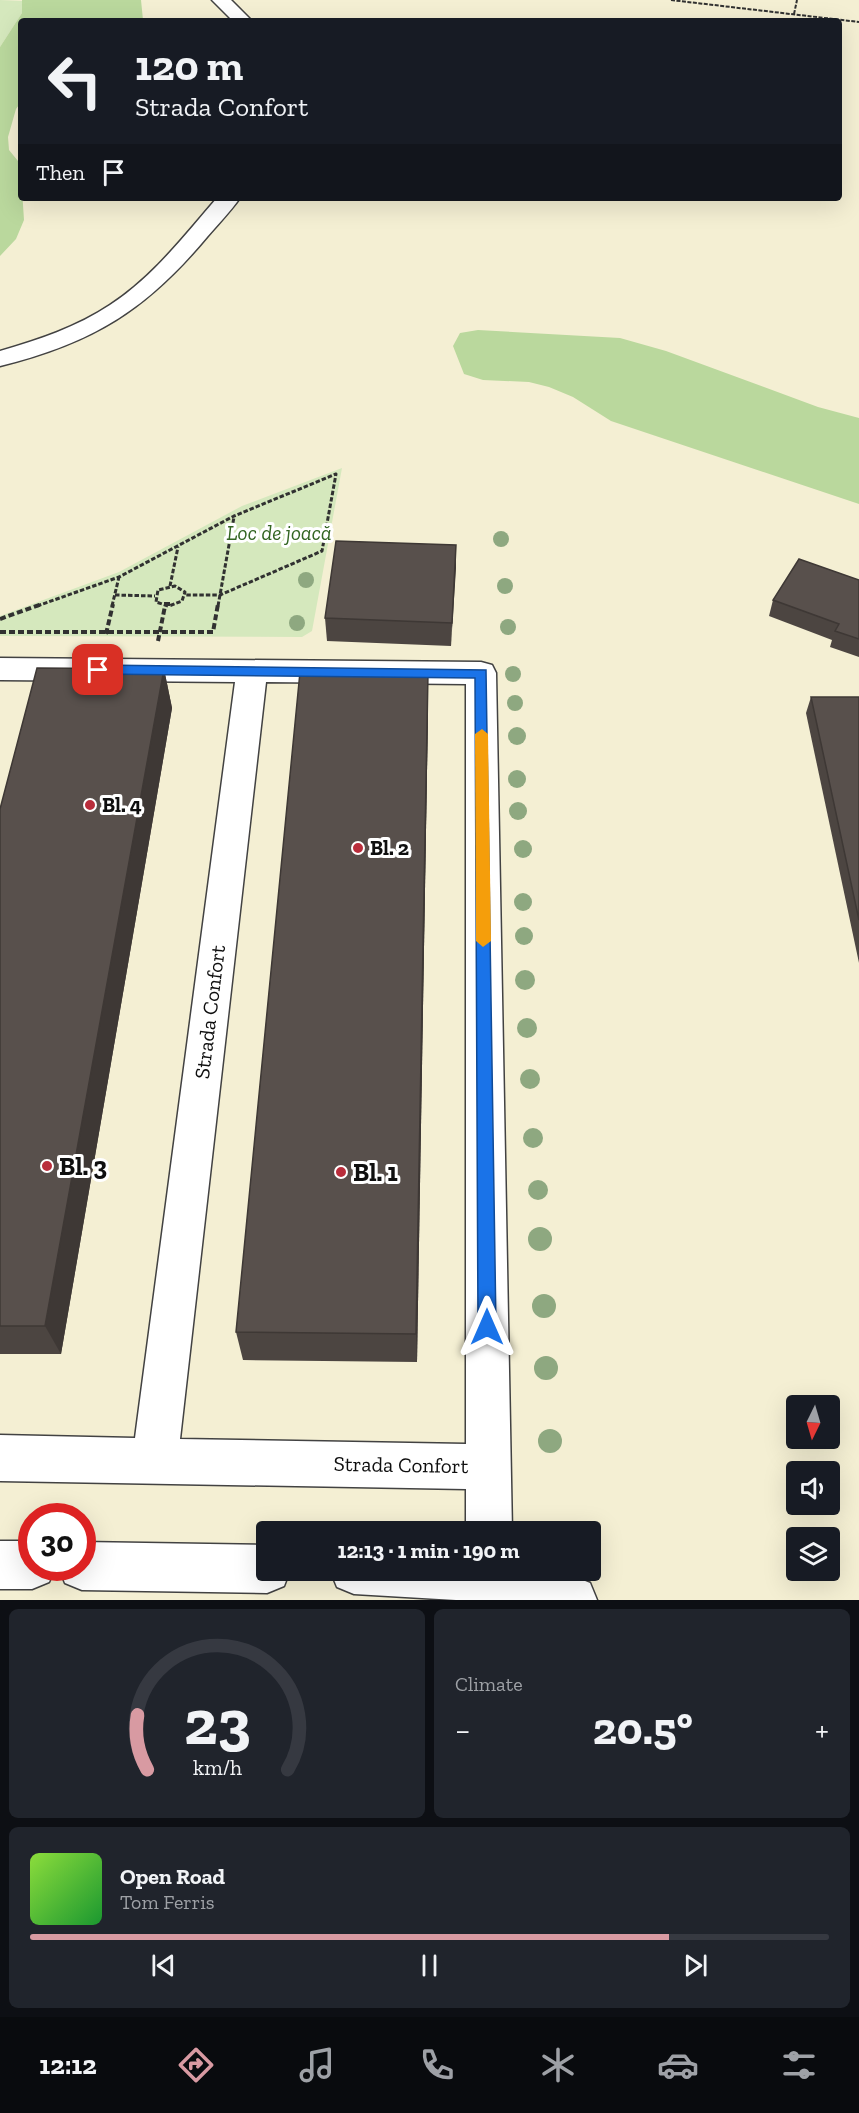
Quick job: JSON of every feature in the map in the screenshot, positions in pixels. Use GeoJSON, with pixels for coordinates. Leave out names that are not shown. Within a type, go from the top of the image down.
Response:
{"type":"FeatureCollection","features":[{"type":"Feature","properties":{"kind":"street"},"geometry":{"type":"LineString","coordinates":[[221,0],[240,18]]}},
{"type":"Feature","properties":{"kind":"street"},"geometry":{"type":"LineString","coordinates":[[0,359],[80,331],[114,314],[153,282],[226,201]]}},
{"type":"Feature","properties":{"kind":"street","name":"Strada Confort"},"geometry":{"type":"LineString","coordinates":[[0,669],[481,673],[488,1467],[0,1458]]}},
{"type":"Feature","properties":{"kind":"street","name":"Strada Confort"},"geometry":{"type":"LineString","coordinates":[[155,1460],[252,671]]}},
{"type":"Feature","properties":{"kind":"street"},"geometry":{"type":"LineString","coordinates":[[488,1467],[489,1521]]}},
{"type":"Feature","properties":{"kind":"street"},"geometry":{"type":"LineString","coordinates":[[0,1565],[18,1564]]}},
{"type":"Feature","properties":{"kind":"street"},"geometry":{"type":"LineString","coordinates":[[96,1566],[256,1569]]}},
{"type":"Feature","properties":{"kind":"street"},"geometry":{"type":"LineString","coordinates":[[506,1581],[573,1600]]}},
{"type":"Feature","properties":{"kind":"path"},"geometry":{"type":"LineString","coordinates":[[671,0],[826,18]]}},
{"type":"Feature","properties":{"kind":"path"},"geometry":{"type":"LineString","coordinates":[[794,14],[797,0]]}},
{"type":"Feature","properties":{"kind":"path"},"geometry":{"type":"LineString","coordinates":[[842,20],[859,22]]}},
{"type":"Feature","properties":{"kind":"path"},"geometry":{"type":"LineString","coordinates":[[0,619],[119,577],[234,516],[336,474],[322,550],[220,595],[185,595]]}},
{"type":"Feature","properties":{"kind":"path"},"geometry":{"type":"LineString","coordinates":[[0,633],[213,632],[234,516]]}},
{"type":"Feature","properties":{"kind":"path"},"geometry":{"type":"LineString","coordinates":[[170,586],[178,546]]}},
{"type":"Feature","properties":{"kind":"path"},"geometry":{"type":"LineString","coordinates":[[107,632],[119,577]]}},
{"type":"Feature","properties":{"kind":"path"},"geometry":{"type":"LineString","coordinates":[[155,596],[162,588],[170,586],[183,589],[185,595]]}},
{"type":"Feature","properties":{"kind":"path"},"geometry":{"type":"LineString","coordinates":[[115,595],[155,596]]}},
{"type":"Feature","properties":{"kind":"path"},"geometry":{"type":"LineString","coordinates":[[155,596],[156,602],[165,606],[179,604],[185,595]]}},
{"type":"Feature","properties":{"kind":"path"},"geometry":{"type":"LineString","coordinates":[[159,632],[165,606]]}},
{"type":"Feature","properties":{"kind":"green space","name":"Loc de joacă"},"geometry":{"type":"Polygon","coordinates":[[[0,0],[859,0],[859,1600],[0,1600],[0,0]]]}},
{"type":"Feature","properties":{"kind":"green space"},"geometry":{"type":"Polygon","coordinates":[[[0,0],[23,1],[22,13],[0,47],[0,0]]]}},
{"type":"Feature","properties":{"kind":"green space"},"geometry":{"type":"Polygon","coordinates":[[[22,0],[141,0],[143,18],[19,18],[22,13],[22,0]]]}},
{"type":"Feature","properties":{"kind":"green space"},"geometry":{"type":"Polygon","coordinates":[[[18,19],[18,106],[8,137],[9,150],[18,161],[18,201],[23,201],[24,220],[16,239],[0,256],[0,47],[18,19]]]}},
{"type":"Feature","properties":{"kind":"green space"},"geometry":{"type":"Polygon","coordinates":[[[478,330],[620,338],[666,351],[818,407],[859,418],[859,504],[611,421],[573,397],[549,387],[529,382],[483,380],[464,374],[453,346],[460,333],[478,330]]]}},
{"type":"Feature","properties":{"kind":"green space","name":"Loc de joacă"},"geometry":{"type":"Polygon","coordinates":[[[342,468],[312,631],[302,637],[0,636],[0,616],[119,572],[242,506],[342,468]]]}},
{"type":"Feature","properties":{"kind":"building"},"geometry":{"type":"Polygon","coordinates":[[[336,541],[456,545],[452,623],[325,618],[336,541]]]}},
{"type":"Feature","properties":{"kind":"building"},"geometry":{"type":"Polygon","coordinates":[[[799,559],[859,580],[859,639],[835,631],[839,624],[773,600],[799,559]]]}},
{"type":"Feature","properties":{"kind":"building"},"geometry":{"type":"Polygon","coordinates":[[[37,668],[164,669],[45,1326],[0,1326],[0,809],[37,668]]]}},
{"type":"Feature","properties":{"kind":"building"},"geometry":{"type":"Polygon","coordinates":[[[300,672],[428,673],[416,1334],[236,1332],[300,672]]]}},
{"type":"Feature","properties":{"kind":"building"},"geometry":{"type":"Polygon","coordinates":[[[811,697],[859,697],[859,920],[811,697]]]}},
{"type":"Feature","properties":{"kind":"slow traffic"},"geometry":{"type":"LineString","coordinates":[[482,734],[483,941]]}},
{"type":"Feature","properties":{"kind":"place","name":"Bl. 4"},"geometry":{"type":"Point","coordinates":[90,805]}},
{"type":"Feature","properties":{"kind":"place","name":"Bl. 2"},"geometry":{"type":"Point","coordinates":[358,848]}},
{"type":"Feature","properties":{"kind":"place","name":"Bl. 3"},"geometry":{"type":"Point","coordinates":[47,1166]}},
{"type":"Feature","properties":{"kind":"place","name":"Bl. 1"},"geometry":{"type":"Point","coordinates":[341,1172]}},
{"type":"Feature","properties":{"kind":"route"},"geometry":{"type":"LineString","coordinates":[[98,670],[481,673],[487,1327]]}}]}
